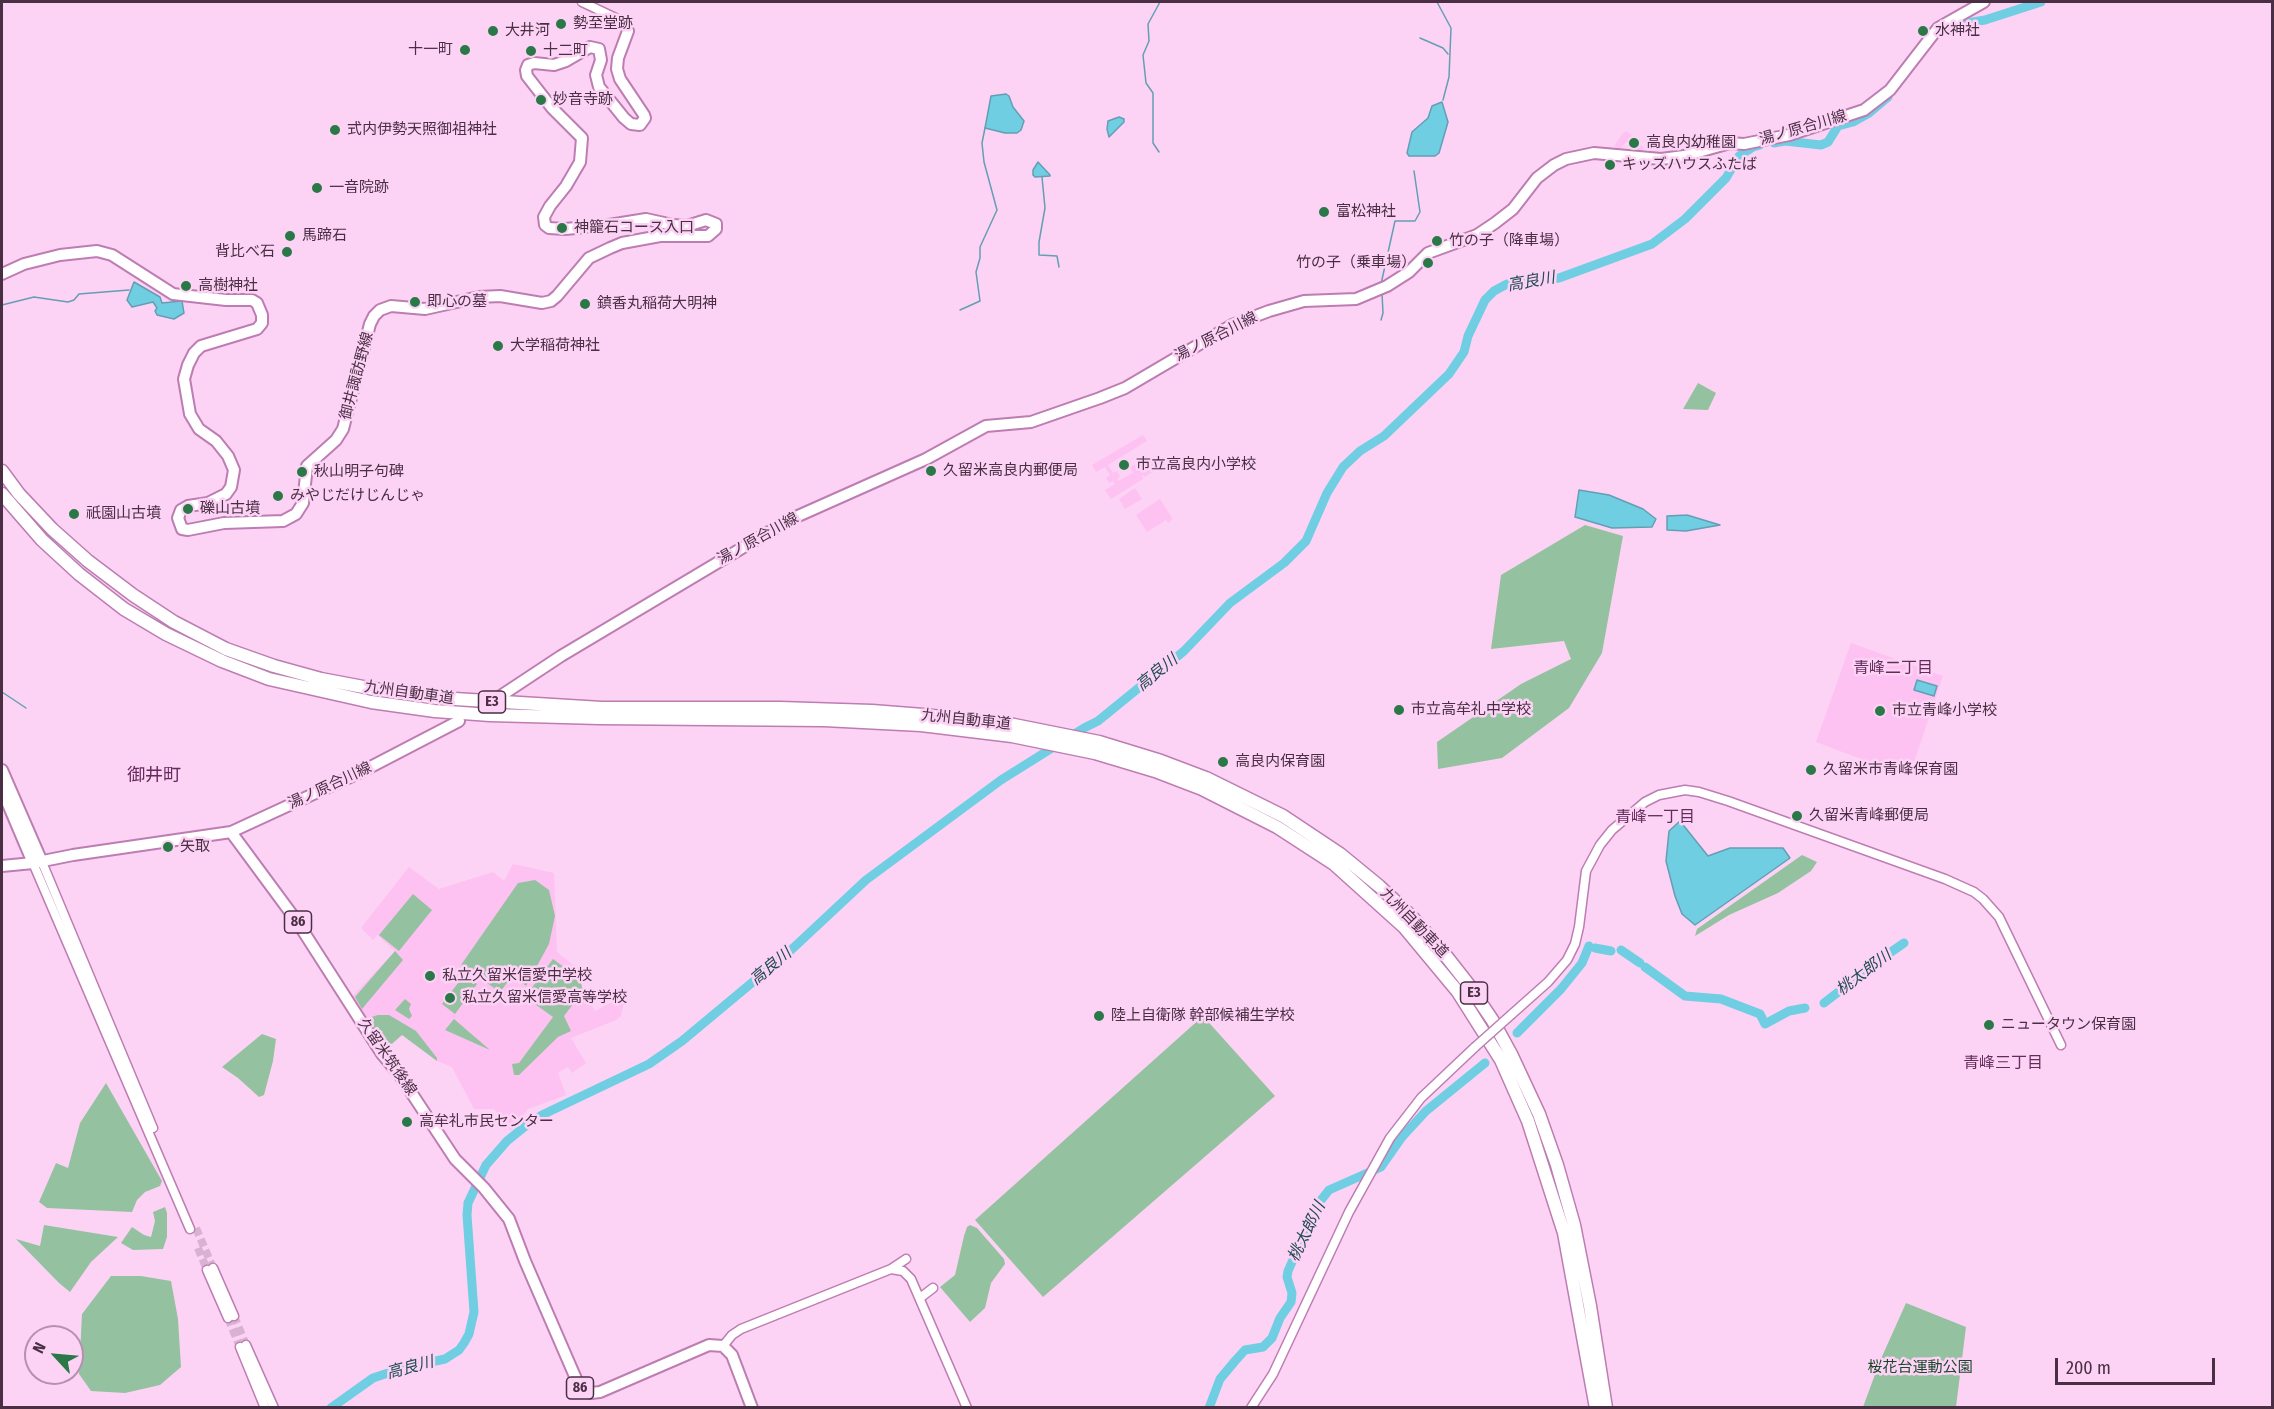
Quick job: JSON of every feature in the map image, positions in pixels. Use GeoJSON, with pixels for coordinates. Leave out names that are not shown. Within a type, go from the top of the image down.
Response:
{"type":"FeatureCollection","features":[{"type":"Feature","properties":{"kind":"highway","name":"九州自動車道"},"geometry":{"type":"LineString","coordinates":[[2,471],[19,495],[88,561],[174,622],[226,649],[274,666],[321,679],[438,698],[602,708],[780,708],[872,711],[962,718],[1119,754],[1206,778],[1252,799],[1314,835],[1379,886],[1439,946],[1468,984],[1511,1054],[1539,1114],[1557,1165],[1580,1254],[1606,1407]]}},
{"type":"Feature","properties":{"kind":"highway","name":"九州自動車道"},"geometry":{"type":"LineString","coordinates":[[2,494],[42,540],[79,574],[124,609],[166,634],[222,661],[269,679],[316,691],[435,711],[567,717],[779,718],[870,722],[1048,737]]}},
{"type":"Feature","properties":{"kind":"highway","name":"九州自動車道"},"geometry":{"type":"LineString","coordinates":[[1119,754],[1238,806],[1277,826],[1325,858],[1371,895],[1404,927],[1458,992],[1501,1060],[1528,1121],[1545,1168],[1571,1267],[1596,1407]]}},
{"type":"Feature","properties":{"kind":"main road","name":"湯ノ原合川線"},"geometry":{"type":"LineString","coordinates":[[502,695],[561,656],[789,520],[926,459],[986,426],[1031,422],[1100,399],[1125,388],[1232,325],[1269,311],[1304,301],[1356,299],[1387,286],[1414,267],[1428,253],[1477,235],[1495,224],[1513,209],[1537,178],[1566,159],[1594,153],[1661,159],[1684,156],[1730,143],[1744,144],[1789,135],[1864,110],[1890,90],[1938,28],[1984,2]]}},
{"type":"Feature","properties":{"kind":"main road","name":"御井諏訪野線"},"geometry":{"type":"LineString","coordinates":[[2,274],[24,264],[60,255],[97,251],[112,255],[173,294],[226,300],[252,300],[257,303],[262,315],[262,323],[257,330],[201,346],[194,353],[188,365],[184,379],[190,414],[199,429],[216,441],[228,456],[234,471],[231,487],[226,494],[208,503],[188,506],[181,510],[178,518],[182,529],[188,530],[224,523],[283,521],[296,514],[303,503],[308,466],[311,461],[336,440],[343,429],[370,324],[380,310],[391,306],[425,309],[480,297],[500,296],[542,303],[551,301],[589,258],[610,248],[622,243],[660,236],[708,236],[716,229],[716,224],[706,220],[687,226],[646,219],[572,228],[549,228],[545,225],[544,217],[550,206],[566,186],[580,162],[582,138],[552,108],[527,76],[528,65],[534,63],[554,65],[590,47],[599,49],[601,60],[596,75],[598,87],[624,118],[631,124],[640,125],[644,121],[644,115],[617,69],[618,58],[628,31]]}},
{"type":"Feature","properties":{"kind":"main road","name":"湯ノ原合川線"},"geometry":{"type":"LineString","coordinates":[[231,832],[415,746],[459,720]]}},
{"type":"Feature","properties":{"kind":"main road"},"geometry":{"type":"LineString","coordinates":[[2,770],[38,862]]}},
{"type":"Feature","properties":{"kind":"main road"},"geometry":{"type":"LineString","coordinates":[[2,790],[38,862]]}},
{"type":"Feature","properties":{"kind":"main road"},"geometry":{"type":"LineString","coordinates":[[2,866],[231,832]]}},
{"type":"Feature","properties":{"kind":"main road","name":"久留米筑後線"},"geometry":{"type":"LineString","coordinates":[[231,832],[296,920],[382,1054],[412,1093],[455,1159],[483,1187],[509,1219],[580,1388],[591,1393],[600,1392],[709,1345],[723,1346]]}},
{"type":"Feature","properties":{"kind":"main road"},"geometry":{"type":"LineString","coordinates":[[723,1346],[732,1355],[753,1407]]}},
{"type":"Feature","properties":{"kind":"street"},"geometry":{"type":"LineString","coordinates":[[582,2],[622,21],[628,31]]}},
{"type":"Feature","properties":{"kind":"street"},"geometry":{"type":"LineString","coordinates":[[1251,1407],[1273,1374],[1349,1212],[1385,1147],[1421,1098],[1548,982],[1567,960],[1575,944],[1579,927],[1586,871],[1600,844],[1612,830],[1645,802],[1659,795],[1685,790],[1699,792],[1945,879],[1974,892],[1999,917],[2061,1045]]}},
{"type":"Feature","properties":{"kind":"street"},"geometry":{"type":"LineString","coordinates":[[38,862],[193,1229]]}},
{"type":"Feature","properties":{"kind":"street"},"geometry":{"type":"LineString","coordinates":[[723,1346],[732,1335],[741,1329],[891,1269],[906,1259]]}},
{"type":"Feature","properties":{"kind":"street"},"geometry":{"type":"LineString","coordinates":[[210,1269],[231,1317]]}},
{"type":"Feature","properties":{"kind":"street"},"geometry":{"type":"LineString","coordinates":[[891,1269],[903,1271],[911,1279],[967,1407]]}},
{"type":"Feature","properties":{"kind":"street"},"geometry":{"type":"LineString","coordinates":[[920,1298],[933,1288]]}},
{"type":"Feature","properties":{"kind":"street"},"geometry":{"type":"LineString","coordinates":[[265,1407],[243,1346],[274,1407]]}},
{"type":"Feature","properties":{"kind":"shaded area","name":"高良内幼稚園"},"geometry":{"type":"Polygon","coordinates":[[[1627,131],[1644,148],[1639,153],[1627,141],[1619,150],[1614,146],[1627,131]]]}},
{"type":"Feature","properties":{"kind":"shaded area"},"geometry":{"type":"Polygon","coordinates":[[[1143,435],[1147,441],[1108,465],[1113,473],[1117,471],[1120,476],[1118,481],[1133,473],[1130,467],[1135,464],[1139,471],[1138,465],[1144,461],[1147,466],[1162,458],[1165,465],[1144,477],[1141,473],[1143,479],[1111,499],[1105,490],[1115,484],[1113,481],[1109,483],[1106,478],[1110,475],[1105,467],[1096,472],[1092,465],[1143,435]]]}},
{"type":"Feature","properties":{"kind":"shaded area"},"geometry":{"type":"Polygon","coordinates":[[[1135,488],[1142,499],[1125,509],[1119,499],[1135,488]]]}},
{"type":"Feature","properties":{"kind":"shaded area"},"geometry":{"type":"Polygon","coordinates":[[[1160,499],[1172,518],[1171,521],[1168,523],[1166,520],[1147,532],[1136,515],[1160,499]]]}},
{"type":"Feature","properties":{"kind":"shaded area","name":"市立青峰小学校"},"geometry":{"type":"Polygon","coordinates":[[[1851,643],[1943,676],[1909,777],[1816,742],[1851,643]]]}},
{"type":"Feature","properties":{"kind":"shaded area"},"geometry":{"type":"Polygon","coordinates":[[[513,864],[554,873],[557,952],[583,973],[580,979],[583,991],[595,1011],[620,998],[624,1002],[621,1016],[616,1020],[571,1038],[586,1063],[572,1073],[568,1067],[558,1073],[566,1095],[528,1109],[511,1131],[494,1109],[474,1109],[452,1067],[437,1061],[402,1035],[382,1054],[348,1001],[395,951],[377,935],[373,940],[361,928],[409,867],[439,889],[493,872],[504,881],[513,864]]]}},
{"type":"Feature","properties":{"kind":"green space"},"geometry":{"type":"Polygon","coordinates":[[[1698,383],[1716,393],[1708,410],[1683,409],[1698,383]]]}},
{"type":"Feature","properties":{"kind":"green space"},"geometry":{"type":"Polygon","coordinates":[[[1585,525],[1623,536],[1602,653],[1569,708],[1502,758],[1438,769],[1437,742],[1521,684],[1571,659],[1564,641],[1491,649],[1501,575],[1585,525]]]}},
{"type":"Feature","properties":{"kind":"green space"},"geometry":{"type":"Polygon","coordinates":[[[1802,855],[1817,862],[1811,871],[1778,893],[1729,915],[1695,936],[1697,929],[1802,855]]]}},
{"type":"Feature","properties":{"kind":"green space"},"geometry":{"type":"Polygon","coordinates":[[[535,880],[549,890],[555,916],[549,944],[526,986],[513,975],[500,992],[461,965],[518,883],[535,880]]]}},
{"type":"Feature","properties":{"kind":"green space"},"geometry":{"type":"Polygon","coordinates":[[[413,894],[432,910],[399,951],[379,935],[413,894]]]}},
{"type":"Feature","properties":{"kind":"green space"},"geometry":{"type":"Polygon","coordinates":[[[395,951],[403,960],[362,1009],[355,997],[395,951]]]}},
{"type":"Feature","properties":{"kind":"green space"},"geometry":{"type":"Polygon","coordinates":[[[553,959],[580,979],[583,991],[564,1016],[571,1031],[558,1037],[519,1075],[514,1075],[512,1064],[519,1063],[553,1017],[525,997],[553,959]]]}},
{"type":"Feature","properties":{"kind":"green space"},"geometry":{"type":"Polygon","coordinates":[[[465,974],[477,984],[455,1014],[442,1004],[465,974]]]}},
{"type":"Feature","properties":{"kind":"green space"},"geometry":{"type":"Polygon","coordinates":[[[405,999],[411,1004],[409,1009],[412,1016],[409,1019],[395,1010],[405,999]]]}},
{"type":"Feature","properties":{"kind":"green space"},"geometry":{"type":"Polygon","coordinates":[[[389,1015],[416,1031],[437,1061],[402,1035],[387,1048],[369,1022],[371,1020],[368,1018],[389,1015]]]}},
{"type":"Feature","properties":{"kind":"green space"},"geometry":{"type":"Polygon","coordinates":[[[1203,1016],[1275,1096],[1043,1297],[975,1220],[1203,1016]]]}},
{"type":"Feature","properties":{"kind":"green space"},"geometry":{"type":"Polygon","coordinates":[[[454,1019],[490,1050],[445,1030],[454,1019]]]}},
{"type":"Feature","properties":{"kind":"green space"},"geometry":{"type":"Polygon","coordinates":[[[262,1034],[276,1039],[264,1095],[259,1097],[222,1067],[262,1034]]]}},
{"type":"Feature","properties":{"kind":"green space"},"geometry":{"type":"Polygon","coordinates":[[[106,1083],[162,1181],[160,1186],[145,1192],[137,1200],[132,1212],[47,1208],[39,1202],[56,1163],[68,1168],[80,1123],[106,1083]]]}},
{"type":"Feature","properties":{"kind":"green space"},"geometry":{"type":"Polygon","coordinates":[[[165,1207],[167,1237],[163,1249],[133,1250],[121,1243],[132,1227],[151,1237],[155,1221],[153,1212],[165,1207]]]}},
{"type":"Feature","properties":{"kind":"green space"},"geometry":{"type":"Polygon","coordinates":[[[44,1225],[118,1237],[91,1262],[70,1292],[16,1239],[40,1246],[44,1225]]]}},
{"type":"Feature","properties":{"kind":"green space"},"geometry":{"type":"Polygon","coordinates":[[[970,1225],[977,1228],[1004,1259],[1005,1264],[991,1283],[985,1308],[970,1322],[940,1287],[955,1275],[964,1236],[970,1225]]]}},
{"type":"Feature","properties":{"kind":"green space"},"geometry":{"type":"Polygon","coordinates":[[[111,1276],[141,1276],[171,1281],[178,1319],[181,1367],[160,1385],[125,1393],[91,1391],[84,1381],[82,1314],[111,1276]]]}},
{"type":"Feature","properties":{"kind":"green space","name":"桜花台運動公園"},"geometry":{"type":"Polygon","coordinates":[[[1906,1303],[1966,1327],[1956,1407],[1863,1407],[1880,1361],[1906,1303]]]}},
{"type":"Feature","properties":{"kind":"water"},"geometry":{"type":"Polygon","coordinates":[[[1006,94],[1024,121],[1021,130],[1017,133],[1005,133],[985,128],[991,96],[1006,94]]]}},
{"type":"Feature","properties":{"kind":"water"},"geometry":{"type":"Polygon","coordinates":[[[1442,102],[1448,122],[1439,153],[1435,156],[1409,156],[1407,153],[1412,132],[1428,118],[1432,106],[1442,102]]]}},
{"type":"Feature","properties":{"kind":"water"},"geometry":{"type":"Polygon","coordinates":[[[1119,117],[1124,119],[1124,122],[1109,137],[1108,121],[1119,117]]]}},
{"type":"Feature","properties":{"kind":"water"},"geometry":{"type":"Polygon","coordinates":[[[1038,162],[1050,176],[1035,177],[1033,175],[1038,162]]]}},
{"type":"Feature","properties":{"kind":"water"},"geometry":{"type":"Polygon","coordinates":[[[134,282],[160,297],[162,303],[182,301],[184,313],[174,319],[157,315],[155,311],[157,308],[153,302],[132,307],[127,300],[134,282]]]}},
{"type":"Feature","properties":{"kind":"water"},"geometry":{"type":"Polygon","coordinates":[[[1579,490],[1609,495],[1643,509],[1656,519],[1652,527],[1612,528],[1575,517],[1579,490]]]}},
{"type":"Feature","properties":{"kind":"water"},"geometry":{"type":"Polygon","coordinates":[[[1687,515],[1720,525],[1686,531],[1667,530],[1667,516],[1687,515]]]}},
{"type":"Feature","properties":{"kind":"water"},"geometry":{"type":"Polygon","coordinates":[[[1917,680],[1937,686],[1934,696],[1914,690],[1917,680]]]}},
{"type":"Feature","properties":{"kind":"water"},"geometry":{"type":"Polygon","coordinates":[[[1680,821],[1708,856],[1730,848],[1783,848],[1790,858],[1695,925],[1682,914],[1666,861],[1669,831],[1680,821]]]}},
{"type":"Feature","properties":{"kind":"waterway"},"geometry":{"type":"LineString","coordinates":[[1159,152],[1153,143],[1153,93],[1146,83],[1143,55],[1149,41],[1148,24],[1160,2]]}},
{"type":"Feature","properties":{"kind":"waterway"},"geometry":{"type":"LineString","coordinates":[[1437,2],[1451,28],[1449,77],[1443,100]]}},
{"type":"Feature","properties":{"kind":"waterway","name":"高良川"},"geometry":{"type":"LineString","coordinates":[[1941,30],[1985,20],[2041,2]]}},
{"type":"Feature","properties":{"kind":"waterway"},"geometry":{"type":"LineString","coordinates":[[1420,38],[1443,48],[1448,54]]}},
{"type":"Feature","properties":{"kind":"waterway","name":"高良川"},"geometry":{"type":"LineString","coordinates":[[1774,143],[1785,141],[1821,145],[1828,142],[1838,126],[1853,122],[1869,113],[1888,97]]}},
{"type":"Feature","properties":{"kind":"waterway"},"geometry":{"type":"LineString","coordinates":[[960,310],[980,301],[976,272],[980,247],[997,210],[984,162],[982,143],[985,128]]}},
{"type":"Feature","properties":{"kind":"waterway","name":"高良川"},"geometry":{"type":"LineString","coordinates":[[331,1408],[373,1378],[403,1368],[445,1359],[459,1350],[464,1343],[469,1334],[474,1312],[468,1203],[486,1165],[507,1141],[542,1115],[649,1064],[682,1041],[790,951],[866,880],[1001,780],[1098,721],[1184,651],[1230,603],[1284,563],[1306,541],[1327,493],[1343,467],[1360,451],[1384,436],[1449,374],[1464,352],[1468,336],[1485,300],[1494,291],[1507,284],[1559,278],[1652,244],[1685,219],[1726,178],[1739,156],[1760,145]]}},
{"type":"Feature","properties":{"kind":"waterway"},"geometry":{"type":"LineString","coordinates":[[1381,284],[1395,221],[1415,221],[1420,212],[1414,171]]}},
{"type":"Feature","properties":{"kind":"waterway"},"geometry":{"type":"LineString","coordinates":[[1042,177],[1045,208],[1039,255],[1057,256],[1059,267]]}},
{"type":"Feature","properties":{"kind":"waterway"},"geometry":{"type":"LineString","coordinates":[[2,305],[34,297],[68,302],[74,300],[79,294],[129,290]]}},
{"type":"Feature","properties":{"kind":"waterway"},"geometry":{"type":"LineString","coordinates":[[1381,320],[1382,293]]}},
{"type":"Feature","properties":{"kind":"waterway"},"geometry":{"type":"LineString","coordinates":[[2,692],[26,708]]}},
{"type":"Feature","properties":{"kind":"waterway","name":"桃太郎川"},"geometry":{"type":"LineString","coordinates":[[1824,1003],[1904,943]]}},
{"type":"Feature","properties":{"kind":"waterway","name":"桃太郎川"},"geometry":{"type":"LineString","coordinates":[[1517,1033],[1561,989],[1582,963],[1589,946]]}},
{"type":"Feature","properties":{"kind":"waterway","name":"桃太郎川"},"geometry":{"type":"LineString","coordinates":[[1595,948],[1611,951]]}},
{"type":"Feature","properties":{"kind":"waterway","name":"桃太郎川"},"geometry":{"type":"LineString","coordinates":[[1621,950],[1640,963]]}},
{"type":"Feature","properties":{"kind":"waterway","name":"桃太郎川"},"geometry":{"type":"LineString","coordinates":[[1645,967],[1685,996],[1721,999],[1760,1014],[1765,1024],[1789,1011],[1805,1008]]}},
{"type":"Feature","properties":{"kind":"waterway","name":"桃太郎川"},"geometry":{"type":"LineString","coordinates":[[1209,1408],[1220,1379],[1235,1361],[1245,1350],[1263,1347],[1272,1338],[1280,1318],[1291,1302],[1292,1293],[1287,1277],[1288,1271],[1318,1204],[1329,1190],[1381,1167],[1402,1137],[1426,1111],[1485,1063]]}},
{"type":"Feature","properties":{"kind":"tunnel"},"geometry":{"type":"LineString","coordinates":[[196,1228],[213,1268]]}},
{"type":"Feature","properties":{"kind":"tunnel"},"geometry":{"type":"LineString","coordinates":[[198,1248],[207,1270]]}},
{"type":"Feature","properties":{"kind":"tunnel"},"geometry":{"type":"LineString","coordinates":[[234,1316],[246,1345]]}},
{"type":"Feature","properties":{"kind":"tunnel"},"geometry":{"type":"LineString","coordinates":[[228,1318],[240,1347]]}},
{"type":"Feature","properties":{"kind":"place","name":"勢至堂跡"},"geometry":{"type":"Point","coordinates":[561,24]}},
{"type":"Feature","properties":{"kind":"place","name":"大井河"},"geometry":{"type":"Point","coordinates":[493,31]}},
{"type":"Feature","properties":{"kind":"place","name":"水神社"},"geometry":{"type":"Point","coordinates":[1923,31]}},
{"type":"Feature","properties":{"kind":"place","name":"十一町"},"geometry":{"type":"Point","coordinates":[465,50]}},
{"type":"Feature","properties":{"kind":"place","name":"十二町"},"geometry":{"type":"Point","coordinates":[531,51]}},
{"type":"Feature","properties":{"kind":"place","name":"妙音寺跡"},"geometry":{"type":"Point","coordinates":[541,100]}},
{"type":"Feature","properties":{"kind":"place","name":"式内伊勢天照御祖神社"},"geometry":{"type":"Point","coordinates":[335,130]}},
{"type":"Feature","properties":{"kind":"place","name":"高良内幼稚園"},"geometry":{"type":"Point","coordinates":[1634,143]}},
{"type":"Feature","properties":{"kind":"place","name":"キッズハウスふたば"},"geometry":{"type":"Point","coordinates":[1610,165]}},
{"type":"Feature","properties":{"kind":"place","name":"一音院跡"},"geometry":{"type":"Point","coordinates":[317,188]}},
{"type":"Feature","properties":{"kind":"place","name":"富松神社"},"geometry":{"type":"Point","coordinates":[1324,212]}},
{"type":"Feature","properties":{"kind":"place","name":"神籠石コース入口"},"geometry":{"type":"Point","coordinates":[562,228]}},
{"type":"Feature","properties":{"kind":"place","name":"馬蹄石"},"geometry":{"type":"Point","coordinates":[290,236]}},
{"type":"Feature","properties":{"kind":"place","name":"竹の子（降車場）"},"geometry":{"type":"Point","coordinates":[1437,241]}},
{"type":"Feature","properties":{"kind":"place","name":"背比べ石"},"geometry":{"type":"Point","coordinates":[287,252]}},
{"type":"Feature","properties":{"kind":"place","name":"竹の子（乗車場）"},"geometry":{"type":"Point","coordinates":[1428,263]}},
{"type":"Feature","properties":{"kind":"place","name":"高樹神社"},"geometry":{"type":"Point","coordinates":[186,286]}},
{"type":"Feature","properties":{"kind":"place","name":"即心の墓"},"geometry":{"type":"Point","coordinates":[415,302]}},
{"type":"Feature","properties":{"kind":"place","name":"鎮香丸稲荷大明神"},"geometry":{"type":"Point","coordinates":[585,304]}},
{"type":"Feature","properties":{"kind":"place","name":"大学稲荷神社"},"geometry":{"type":"Point","coordinates":[498,346]}},
{"type":"Feature","properties":{"kind":"place","name":"市立高良内小学校"},"geometry":{"type":"Point","coordinates":[1124,465]}},
{"type":"Feature","properties":{"kind":"place","name":"久留米高良内郵便局"},"geometry":{"type":"Point","coordinates":[931,471]}},
{"type":"Feature","properties":{"kind":"place","name":"秋山明子句碑"},"geometry":{"type":"Point","coordinates":[302,472]}},
{"type":"Feature","properties":{"kind":"place","name":"みやじだけじんじゃ"},"geometry":{"type":"Point","coordinates":[278,496]}},
{"type":"Feature","properties":{"kind":"place","name":"礫山古墳"},"geometry":{"type":"Point","coordinates":[188,509]}},
{"type":"Feature","properties":{"kind":"place","name":"祇園山古墳"},"geometry":{"type":"Point","coordinates":[74,514]}},
{"type":"Feature","properties":{"kind":"place","name":"市立高牟礼中学校"},"geometry":{"type":"Point","coordinates":[1399,710]}},
{"type":"Feature","properties":{"kind":"place","name":"市立青峰小学校"},"geometry":{"type":"Point","coordinates":[1880,711]}},
{"type":"Feature","properties":{"kind":"place","name":"高良内保育園"},"geometry":{"type":"Point","coordinates":[1223,762]}},
{"type":"Feature","properties":{"kind":"place","name":"久留米市青峰保育園"},"geometry":{"type":"Point","coordinates":[1811,770]}},
{"type":"Feature","properties":{"kind":"place","name":"久留米青峰郵便局"},"geometry":{"type":"Point","coordinates":[1797,816]}},
{"type":"Feature","properties":{"kind":"place","name":"矢取"},"geometry":{"type":"Point","coordinates":[168,847]}},
{"type":"Feature","properties":{"kind":"place","name":"私立久留米信愛中学校"},"geometry":{"type":"Point","coordinates":[430,976]}},
{"type":"Feature","properties":{"kind":"place","name":"私立久留米信愛高等学校"},"geometry":{"type":"Point","coordinates":[450,998]}},
{"type":"Feature","properties":{"kind":"place","name":"陸上自衛隊 幹部候補生学校"},"geometry":{"type":"Point","coordinates":[1099,1016]}},
{"type":"Feature","properties":{"kind":"place","name":"ニュータウン保育園"},"geometry":{"type":"Point","coordinates":[1989,1025]}},
{"type":"Feature","properties":{"kind":"place","name":"高牟礼市民センター"},"geometry":{"type":"Point","coordinates":[407,1122]}},
{"type":"Feature","properties":{"kind":"district","name":"青峰二丁目"},"geometry":{"type":"Point","coordinates":[1893,669]}},
{"type":"Feature","properties":{"kind":"district","name":"御井町"},"geometry":{"type":"Point","coordinates":[154,776]}},
{"type":"Feature","properties":{"kind":"district","name":"青峰一丁目"},"geometry":{"type":"Point","coordinates":[1655,818]}},
{"type":"Feature","properties":{"kind":"district","name":"青峰三丁目"},"geometry":{"type":"Point","coordinates":[2003,1064]}}]}
